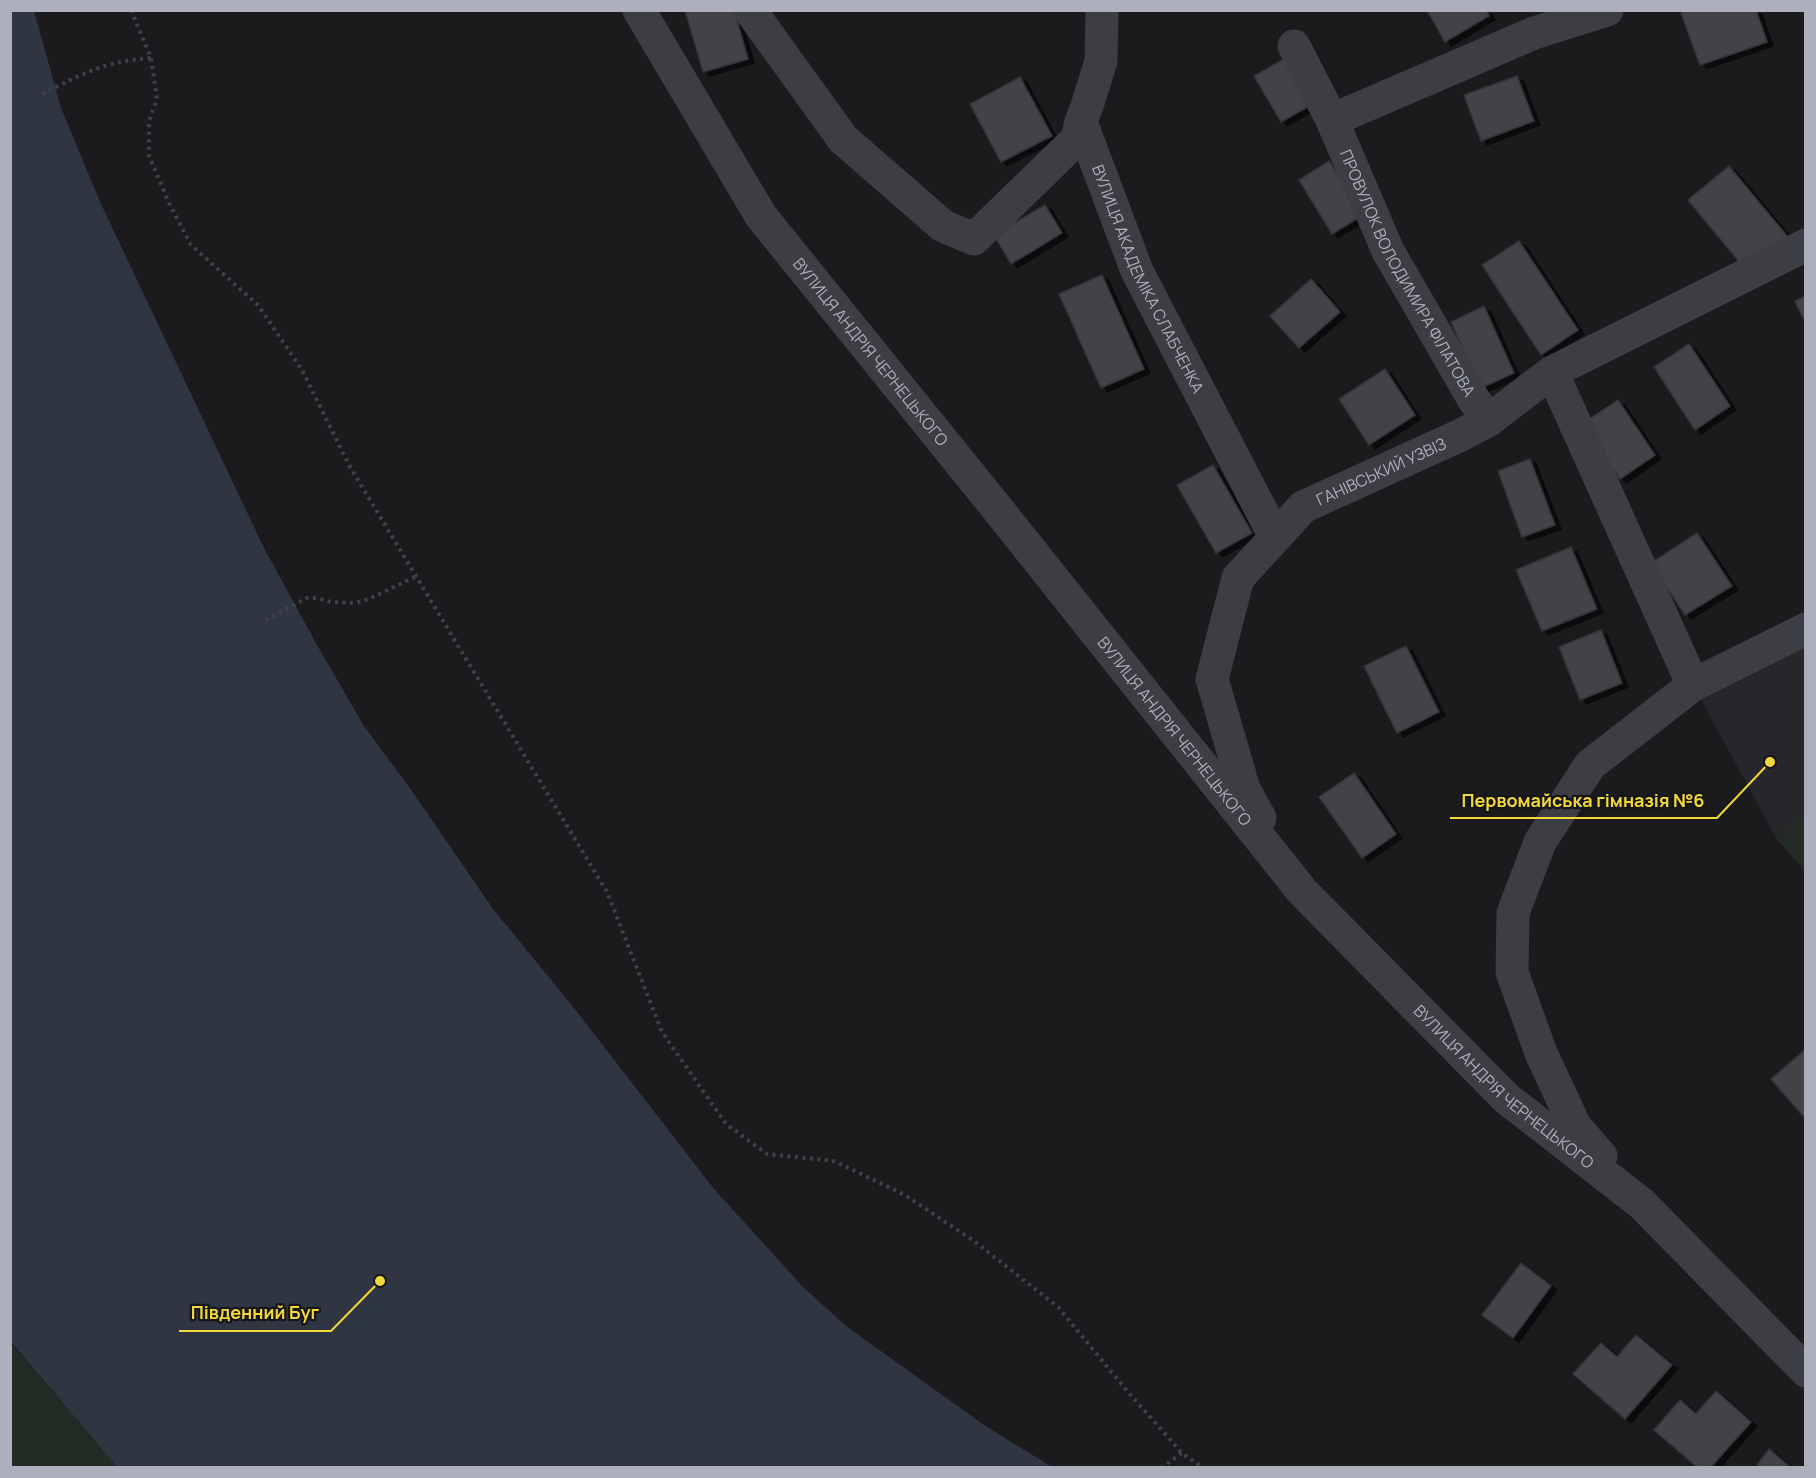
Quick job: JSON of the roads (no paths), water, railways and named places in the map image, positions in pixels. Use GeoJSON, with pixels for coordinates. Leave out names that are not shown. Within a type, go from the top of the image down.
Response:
{"type":"FeatureCollection","features":[{"type":"Feature","properties":{"kind":"street","name":"ВУЛИЦЯ АНДРІЯ ЧЕРНЕЦЬКОГО"},"geometry":{"type":"LineString","coordinates":[[639,10],[762,216],[1302,891],[1506,1098],[1642,1204],[1806,1371]]}},
{"type":"Feature","properties":{"kind":"street"},"geometry":{"type":"LineString","coordinates":[[750,10],[843,139],[943,226],[974,239],[1077,139],[1101,61],[1102,10]]}},
{"type":"Feature","properties":{"kind":"street"},"geometry":{"type":"LineString","coordinates":[[1332,120],[1528,22],[1607,10]]}},
{"type":"Feature","properties":{"kind":"street","name":"ПРОВУЛОК ВОЛОДИМИРА ФІЛАТОВА"},"geometry":{"type":"LineString","coordinates":[[1294,46],[1332,120],[1388,251],[1474,400],[1489,420]]}},
{"type":"Feature","properties":{"kind":"street","name":"ВУЛИЦЯ АКАДЕМІКА СЛАБЧЕНКА"},"geometry":{"type":"LineString","coordinates":[[1081,122],[1137,271],[1275,537]]}},
{"type":"Feature","properties":{"kind":"street","name":"ГАНІВСЬКИЙ УЗВІЗ"},"geometry":{"type":"LineString","coordinates":[[1302,891],[1244,789],[1212,679],[1238,578],[1304,507],[1461,435],[1489,420],[1552,372],[1806,245]]}},
{"type":"Feature","properties":{"kind":"street"},"geometry":{"type":"LineString","coordinates":[[1552,372],[1693,686]]}},
{"type":"Feature","properties":{"kind":"street"},"geometry":{"type":"LineString","coordinates":[[1642,1204],[1575,1126],[1541,1053],[1512,972],[1513,913],[1540,842],[1590,765],[1693,686],[1806,629]]}},
{"type":"Feature","properties":{"kind":"place","name":"Первомайська гімназія №6"},"geometry":{"type":"Point","coordinates":[1770,762]}},
{"type":"Feature","properties":{"kind":"place","name":"Південний Буг"},"geometry":{"type":"Point","coordinates":[380,1281]}}]}
